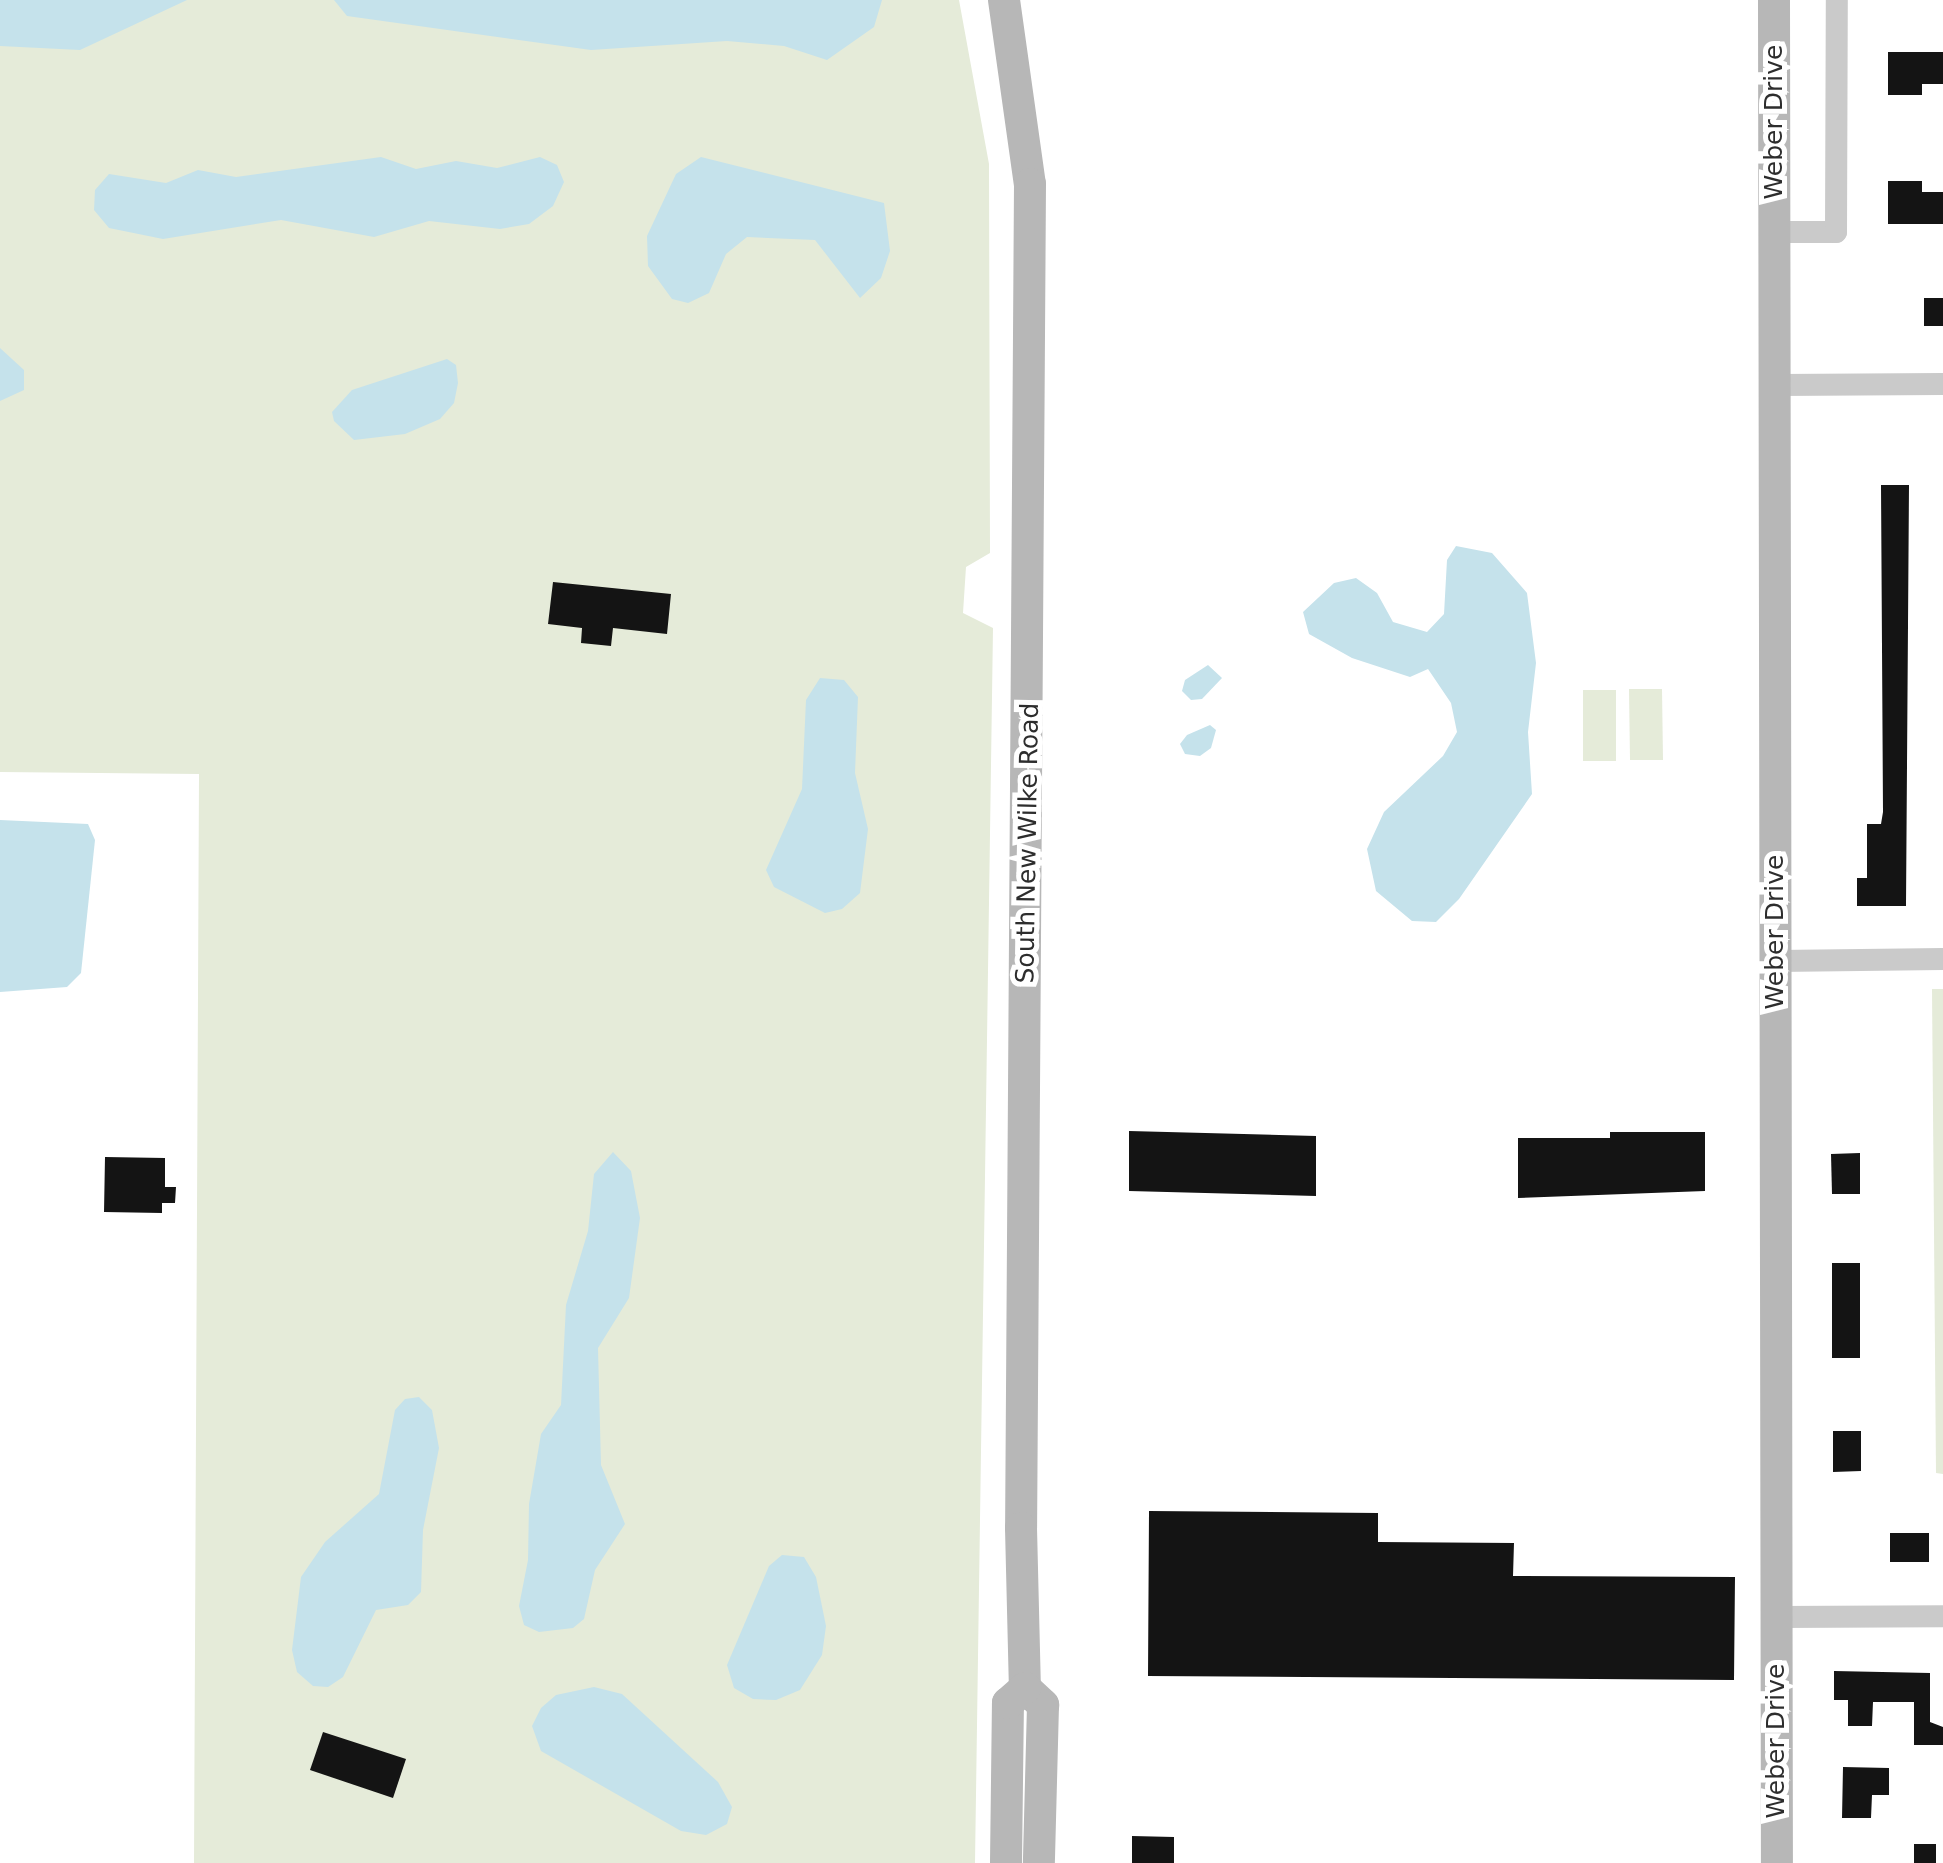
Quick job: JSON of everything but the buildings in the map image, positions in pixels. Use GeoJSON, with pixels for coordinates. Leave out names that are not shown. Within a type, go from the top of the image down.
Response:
{"type":"FeatureCollection","features":[{"type":"Feature","properties":{"kind":"main road","name":"South New Wilke Road"},"geometry":{"type":"LineString","coordinates":[[1004,0],[1030,184],[1025,1688],[1008,1704],[1006,1863]]}},
{"type":"Feature","properties":{"kind":"main road","name":"Weber Drive"},"geometry":{"type":"LineString","coordinates":[[1774,0],[1776,1863]]}},
{"type":"Feature","properties":{"kind":"main road","name":"South New Wilke Road"},"geometry":{"type":"LineString","coordinates":[[1025,1688],[1043,1705],[1038,1863]]}},
{"type":"Feature","properties":{"kind":"street"},"geometry":{"type":"LineString","coordinates":[[1774,232],[1836,232],[1837,0]]}},
{"type":"Feature","properties":{"kind":"street"},"geometry":{"type":"LineString","coordinates":[[1774,384],[1943,384]]}},
{"type":"Feature","properties":{"kind":"street"},"geometry":{"type":"LineString","coordinates":[[1775,962],[1943,959]]}},
{"type":"Feature","properties":{"kind":"street"},"geometry":{"type":"LineString","coordinates":[[1776,1618],[1943,1616]]}},
{"type":"Feature","properties":{"kind":"green space"},"geometry":{"type":"Polygon","coordinates":[[[0,0],[959,0],[989,164],[990,553],[966,567],[963,613],[993,628],[975,1863],[194,1863],[199,774],[0,772],[0,0]]]}},
{"type":"Feature","properties":{"kind":"green space"},"geometry":{"type":"Polygon","coordinates":[[[1629,689],[1662,689],[1663,760],[1630,760],[1629,689]]]}},
{"type":"Feature","properties":{"kind":"green space"},"geometry":{"type":"Polygon","coordinates":[[[1583,690],[1616,690],[1616,761],[1583,761],[1583,690]]]}},
{"type":"Feature","properties":{"kind":"green space"},"geometry":{"type":"Polygon","coordinates":[[[1932,989],[1943,989],[1943,1474],[1936,1473],[1932,989]]]}},
{"type":"Feature","properties":{"kind":"water"},"geometry":{"type":"Polygon","coordinates":[[[0,0],[187,0],[80,50],[0,46],[0,0]]]}},
{"type":"Feature","properties":{"kind":"water"},"geometry":{"type":"Polygon","coordinates":[[[334,0],[882,0],[874,27],[827,60],[784,46],[727,41],[591,50],[347,16],[334,0]]]}},
{"type":"Feature","properties":{"kind":"water"},"geometry":{"type":"Polygon","coordinates":[[[381,157],[416,169],[456,161],[497,168],[540,157],[557,165],[564,182],[553,206],[529,224],[500,229],[429,221],[374,237],[281,220],[163,239],[109,228],[94,210],[95,190],[109,174],[166,183],[198,170],[236,177],[381,157]]]}},
{"type":"Feature","properties":{"kind":"water"},"geometry":{"type":"Polygon","coordinates":[[[701,157],[884,203],[890,251],[881,278],[860,298],[815,240],[747,237],[726,254],[709,293],[688,303],[672,299],[648,266],[647,236],[676,174],[701,157]]]}},
{"type":"Feature","properties":{"kind":"water"},"geometry":{"type":"Polygon","coordinates":[[[0,348],[24,370],[24,390],[0,401],[0,348]]]}},
{"type":"Feature","properties":{"kind":"water"},"geometry":{"type":"Polygon","coordinates":[[[447,359],[456,365],[458,383],[454,403],[440,419],[405,434],[354,440],[334,421],[332,412],[352,390],[447,359]]]}},
{"type":"Feature","properties":{"kind":"water"},"geometry":{"type":"Polygon","coordinates":[[[1456,546],[1492,553],[1527,593],[1536,663],[1528,732],[1532,794],[1459,899],[1436,922],[1412,921],[1376,891],[1367,849],[1384,812],[1443,756],[1457,732],[1451,703],[1428,669],[1410,677],[1352,658],[1309,634],[1303,612],[1334,583],[1356,578],[1377,593],[1393,622],[1427,632],[1444,614],[1447,560],[1456,546]]]}},
{"type":"Feature","properties":{"kind":"water"},"geometry":{"type":"Polygon","coordinates":[[[1208,665],[1222,678],[1202,699],[1191,700],[1182,691],[1185,680],[1208,665]]]}},
{"type":"Feature","properties":{"kind":"water"},"geometry":{"type":"Polygon","coordinates":[[[820,678],[844,680],[858,697],[855,773],[868,829],[860,893],[842,909],[825,913],[774,887],[766,870],[802,789],[806,700],[820,678]]]}},
{"type":"Feature","properties":{"kind":"water"},"geometry":{"type":"Polygon","coordinates":[[[1210,725],[1216,730],[1211,748],[1200,756],[1185,754],[1180,744],[1187,735],[1210,725]]]}},
{"type":"Feature","properties":{"kind":"water"},"geometry":{"type":"Polygon","coordinates":[[[0,820],[88,824],[95,840],[81,973],[67,987],[0,992],[0,820]]]}},
{"type":"Feature","properties":{"kind":"water"},"geometry":{"type":"Polygon","coordinates":[[[613,1152],[631,1171],[640,1218],[629,1298],[598,1348],[601,1465],[625,1524],[595,1570],[584,1619],[573,1628],[539,1632],[524,1625],[519,1606],[528,1560],[529,1504],[541,1434],[561,1405],[566,1305],[588,1231],[594,1174],[613,1152]]]}},
{"type":"Feature","properties":{"kind":"water"},"geometry":{"type":"Polygon","coordinates":[[[419,1397],[432,1410],[439,1448],[423,1530],[421,1592],[408,1605],[376,1610],[343,1677],[328,1687],[313,1686],[297,1672],[292,1650],[301,1577],[325,1542],[379,1494],[395,1410],[405,1399],[419,1397]]]}},
{"type":"Feature","properties":{"kind":"water"},"geometry":{"type":"Polygon","coordinates":[[[782,1555],[804,1557],[816,1577],[826,1626],[822,1655],[800,1690],[776,1700],[753,1699],[734,1688],[727,1665],[769,1566],[782,1555]]]}},
{"type":"Feature","properties":{"kind":"water"},"geometry":{"type":"Polygon","coordinates":[[[594,1687],[622,1694],[718,1782],[732,1807],[727,1824],[706,1835],[681,1831],[541,1751],[532,1726],[541,1708],[556,1695],[594,1687]]]}}]}
